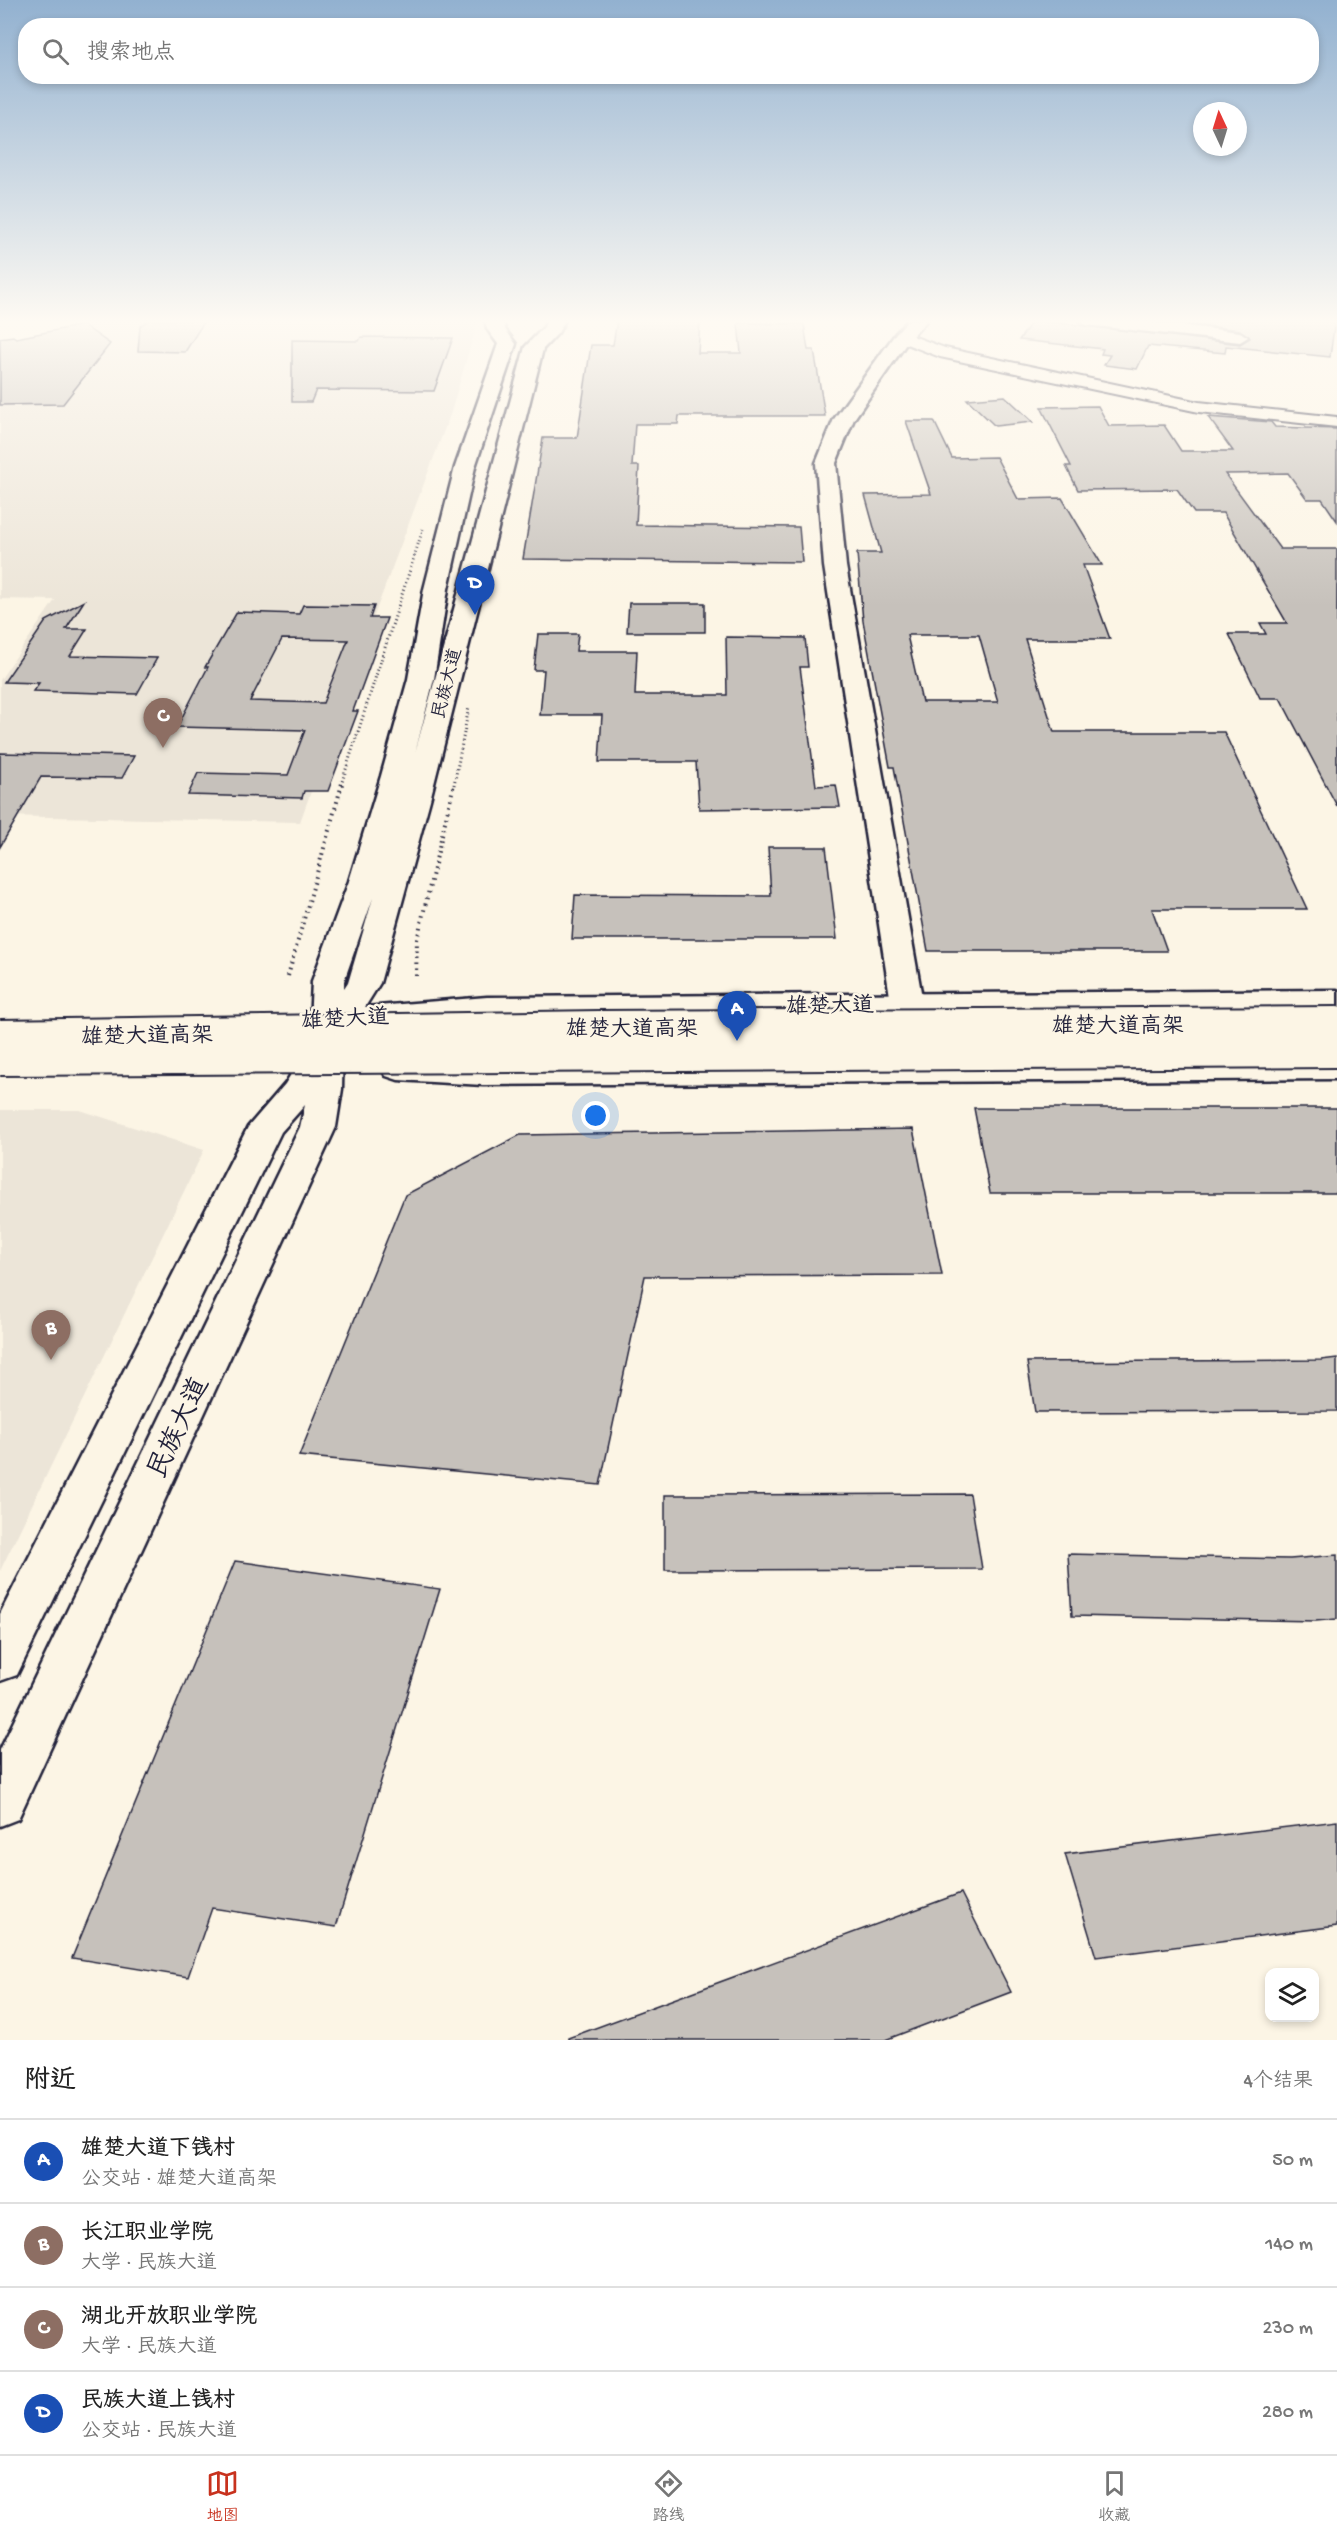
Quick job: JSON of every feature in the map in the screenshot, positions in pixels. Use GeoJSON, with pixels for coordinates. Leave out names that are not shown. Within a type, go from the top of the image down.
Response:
{"type":"FeatureCollection","features":[{"type":"Feature","properties":{"kind":"main road","name":"民族大道"},"geometry":{"type":"LineString","coordinates":[[0,1661],[266,1127],[298,1091],[364,983],[416,800],[505,415]]}},
{"type":"Feature","properties":{"kind":"main road"},"geometry":{"type":"LineString","coordinates":[[847,415],[826,463],[835,566],[907,1003]]}},
{"type":"Feature","properties":{"kind":"main road","name":"雄楚大道"},"geometry":{"type":"LineString","coordinates":[[0,1070],[326,1042],[487,1007],[1337,999]]}},
{"type":"Feature","properties":{"kind":"main road","name":"雄楚大道"},"geometry":{"type":"LineString","coordinates":[[0,1022],[326,1042],[483,1074],[1337,1068]]}},
{"type":"Feature","properties":{"kind":"main road","name":"雄楚大道高架"},"geometry":{"type":"LineString","coordinates":[[0,1036],[611,1027],[1337,1023]]}},
{"type":"Feature","properties":{"kind":"main road","name":"民族大道"},"geometry":{"type":"LineString","coordinates":[[0,1803],[318,1127],[325,1089],[326,1042]]}},
{"type":"Feature","properties":{"kind":"main road","name":"雄楚大道高架"},"geometry":{"type":"LineString","coordinates":[[0,1059],[574,1058],[1337,1051]]}},
{"type":"Feature","properties":{"kind":"street"},"geometry":{"type":"LineString","coordinates":[[1274,415],[1337,422]]}},
{"type":"Feature","properties":{"kind":"path"},"geometry":{"type":"LineString","coordinates":[[288,976],[335,804],[424,526]]}},
{"type":"Feature","properties":{"kind":"shaded area"},"geometry":{"type":"Polygon","coordinates":[[[0,415],[450,415],[300,822],[0,816],[0,680],[55,600],[0,599],[0,415]]]}},
{"type":"Feature","properties":{"kind":"shaded area"},"geometry":{"type":"Polygon","coordinates":[[[0,1110],[80,1110],[204,1150],[0,1571],[0,1110]]]}},
{"type":"Feature","properties":{"kind":"building"},"geometry":{"type":"Polygon","coordinates":[[[580,415],[825,415],[679,416],[678,424],[635,424],[632,466],[639,466],[636,525],[799,527],[802,562],[523,559],[543,438],[577,438],[580,415]]]}},
{"type":"Feature","properties":{"kind":"building"},"geometry":{"type":"Polygon","coordinates":[[[984,415],[1026,415],[1033,422],[995,426],[984,415]]]}},
{"type":"Feature","properties":{"kind":"building"},"geometry":{"type":"Polygon","coordinates":[[[1045,415],[1103,415],[1109,426],[1164,425],[1181,451],[1233,451],[1208,417],[1271,422],[1275,427],[1337,429],[1337,521],[1322,499],[1307,499],[1288,473],[1225,474],[1280,549],[1337,549],[1337,806],[1280,698],[1260,698],[1229,634],[1266,634],[1260,623],[1287,623],[1223,513],[1194,513],[1177,489],[1078,490],[1066,466],[1071,466],[1045,415]]]}},
{"type":"Feature","properties":{"kind":"building"},"geometry":{"type":"Polygon","coordinates":[[[906,421],[934,421],[952,458],[996,457],[1018,499],[1062,498],[1102,565],[1083,565],[1110,639],[1025,639],[1054,732],[1224,732],[1307,909],[1152,909],[1167,951],[928,951],[894,767],[890,767],[863,621],[857,553],[881,553],[865,495],[931,494],[906,421]],[[907,635],[922,702],[998,702],[979,635],[907,635]]]}},
{"type":"Feature","properties":{"kind":"building"},"geometry":{"type":"Polygon","coordinates":[[[84,601],[66,629],[87,629],[70,656],[157,658],[137,694],[33,691],[39,683],[4,682],[46,621],[84,601]]]}},
{"type":"Feature","properties":{"kind":"building"},"geometry":{"type":"Polygon","coordinates":[[[629,603],[705,603],[705,632],[627,632],[629,603]]]}},
{"type":"Feature","properties":{"kind":"building"},"geometry":{"type":"Polygon","coordinates":[[[303,605],[374,606],[370,618],[387,618],[353,711],[358,711],[328,791],[304,791],[302,798],[188,795],[198,773],[288,775],[305,730],[177,727],[208,667],[205,667],[237,612],[299,614],[303,605]],[[282,639],[250,701],[323,703],[348,640],[282,639]]]}},
{"type":"Feature","properties":{"kind":"building"},"geometry":{"type":"Polygon","coordinates":[[[538,634],[578,634],[576,651],[637,651],[635,695],[727,695],[726,637],[805,638],[808,667],[800,667],[816,786],[836,785],[840,807],[699,809],[696,762],[599,762],[602,715],[540,715],[544,670],[534,670],[538,634]]]}},
{"type":"Feature","properties":{"kind":"building"},"geometry":{"type":"Polygon","coordinates":[[[0,753],[134,756],[122,778],[41,777],[0,847],[0,753]]]}},
{"type":"Feature","properties":{"kind":"building"},"geometry":{"type":"Polygon","coordinates":[[[768,847],[826,847],[837,939],[572,939],[575,895],[771,896],[768,847]]]}},
{"type":"Feature","properties":{"kind":"building"},"geometry":{"type":"Polygon","coordinates":[[[974,1108],[1337,1108],[1337,1193],[990,1193],[974,1108]]]}},
{"type":"Feature","properties":{"kind":"building"},"geometry":{"type":"Polygon","coordinates":[[[913,1129],[942,1275],[645,1276],[600,1485],[299,1456],[405,1195],[520,1135],[913,1129]]]}},
{"type":"Feature","properties":{"kind":"building"},"geometry":{"type":"Polygon","coordinates":[[[1337,1358],[1337,1411],[1035,1412],[1027,1362],[1321,1360],[1337,1358]]]}},
{"type":"Feature","properties":{"kind":"building"},"geometry":{"type":"Polygon","coordinates":[[[970,1494],[982,1569],[665,1570],[665,1495],[970,1494]]]}},
{"type":"Feature","properties":{"kind":"building"},"geometry":{"type":"Polygon","coordinates":[[[1068,1554],[1290,1559],[1337,1555],[1337,1619],[1316,1621],[1072,1616],[1068,1554]]]}},
{"type":"Feature","properties":{"kind":"building"},"geometry":{"type":"Polygon","coordinates":[[[235,1561],[440,1589],[336,1927],[212,1908],[188,1977],[72,1958],[235,1561]]]}},
{"type":"Feature","properties":{"kind":"building"},"geometry":{"type":"Polygon","coordinates":[[[1337,1821],[1337,1926],[1096,1957],[1065,1854],[1337,1821]]]}},
{"type":"Feature","properties":{"kind":"building"},"geometry":{"type":"Polygon","coordinates":[[[961,1893],[1011,1992],[885,2040],[568,2040],[568,2038],[961,1893]]]}},
{"type":"Feature","properties":{"kind":"place","name":"民族大道上钱村"},"geometry":{"type":"Point","coordinates":[475,615]}},
{"type":"Feature","properties":{"kind":"place","name":"湖北开放职业学院"},"geometry":{"type":"Point","coordinates":[163,748]}},
{"type":"Feature","properties":{"kind":"place","name":"雄楚大道下钱村"},"geometry":{"type":"Point","coordinates":[737,1041]}},
{"type":"Feature","properties":{"kind":"place","name":"长江职业学院"},"geometry":{"type":"Point","coordinates":[51,1360]}}]}
